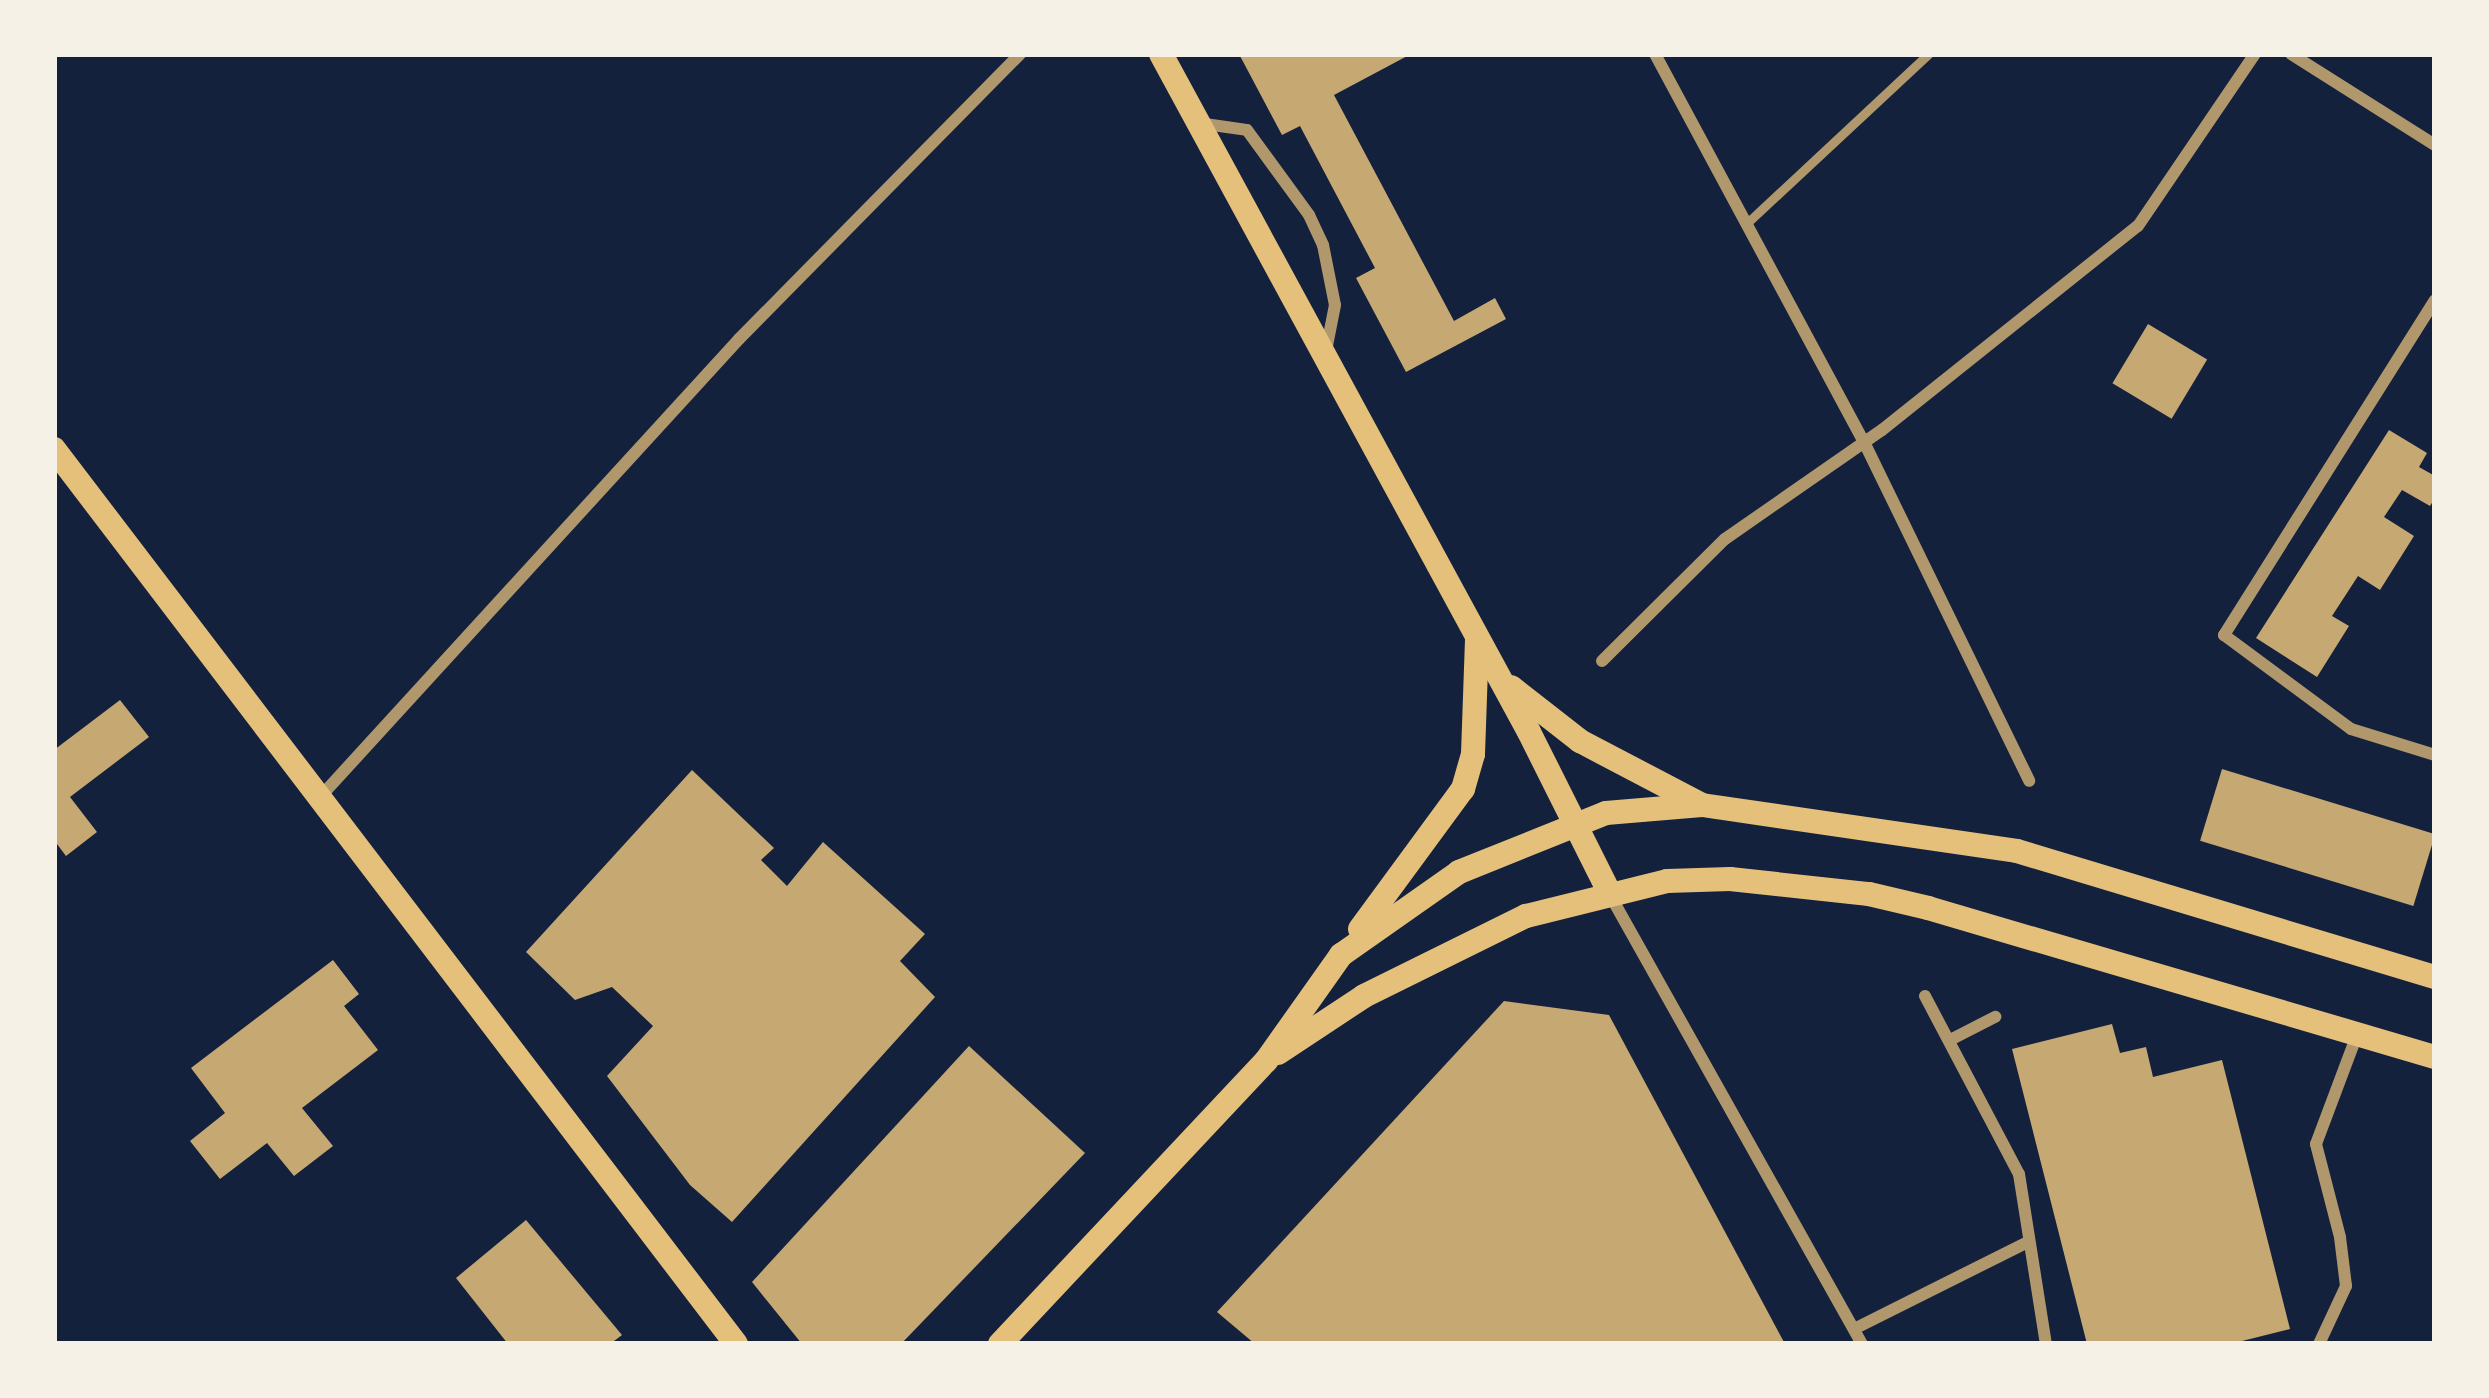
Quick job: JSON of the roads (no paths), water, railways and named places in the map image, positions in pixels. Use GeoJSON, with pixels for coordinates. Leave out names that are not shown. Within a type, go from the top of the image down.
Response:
{"type":"FeatureCollection","features":[{"type":"Feature","properties":{"kind":"main road"},"geometry":{"type":"LineString","coordinates":[[1161,54],[1609,892]]}},
{"type":"Feature","properties":{"kind":"main road"},"geometry":{"type":"LineString","coordinates":[[54,449],[736,1344]]}},
{"type":"Feature","properties":{"kind":"main road"},"geometry":{"type":"LineString","coordinates":[[1000,1344],[1266,1060],[1463,789],[1473,754],[1477,640]]}},
{"type":"Feature","properties":{"kind":"main road"},"geometry":{"type":"LineString","coordinates":[[1497,675],[1580,741],[1702,805]]}},
{"type":"Feature","properties":{"kind":"main road"},"geometry":{"type":"LineString","coordinates":[[1341,955],[1459,872],[1570,823],[1622,811],[1702,805],[1829,819],[2030,854],[2435,977]]}},
{"type":"Feature","properties":{"kind":"main road"},"geometry":{"type":"LineString","coordinates":[[1266,1060],[1444,952],[1526,916],[1667,881],[1730,879],[1869,894],[2358,1030],[2435,1057]]}},
{"type":"Feature","properties":{"kind":"street"},"geometry":{"type":"LineString","coordinates":[[322,795],[739,339],[1020,54]]}},
{"type":"Feature","properties":{"kind":"street"},"geometry":{"type":"LineString","coordinates":[[1655,54],[1864,442],[2029,781]]}},
{"type":"Feature","properties":{"kind":"street"},"geometry":{"type":"LineString","coordinates":[[1601,661],[1725,539],[1864,442],[2138,226],[2255,54]]}},
{"type":"Feature","properties":{"kind":"street"},"geometry":{"type":"LineString","coordinates":[[2291,54],[2435,145]]}},
{"type":"Feature","properties":{"kind":"street"},"geometry":{"type":"LineString","coordinates":[[1197,123],[1247,130],[1309,215],[1323,245],[1335,305],[1324,357]]}},
{"type":"Feature","properties":{"kind":"street"},"geometry":{"type":"LineString","coordinates":[[2435,300],[2224,635],[2351,729],[2435,755]]}},
{"type":"Feature","properties":{"kind":"street"},"geometry":{"type":"LineString","coordinates":[[1609,892],[1862,1344]]}},
{"type":"Feature","properties":{"kind":"street"},"geometry":{"type":"LineString","coordinates":[[1924,996],[2019,1174],[2026,1243],[2046,1344]]}},
{"type":"Feature","properties":{"kind":"street"},"geometry":{"type":"LineString","coordinates":[[1950,1040],[1995,1017]]}},
{"type":"Feature","properties":{"kind":"street"},"geometry":{"type":"LineString","coordinates":[[2319,1344],[2346,1286],[2340,1237],[2316,1144],[2358,1030]]}},
{"type":"Feature","properties":{"kind":"street"},"geometry":{"type":"LineString","coordinates":[[1854,1329],[2026,1243]]}},
{"type":"Feature","properties":{"kind":"lane"},"geometry":{"type":"LineString","coordinates":[[1747,223],[1928,54]]}}]}
